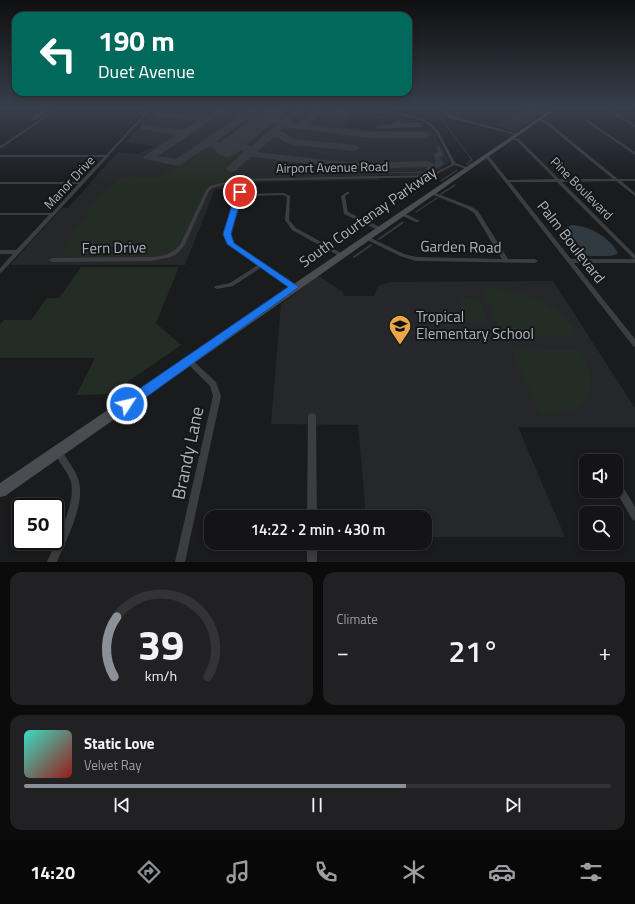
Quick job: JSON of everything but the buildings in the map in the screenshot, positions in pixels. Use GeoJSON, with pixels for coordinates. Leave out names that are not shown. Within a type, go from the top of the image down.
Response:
{"type":"FeatureCollection","features":[{"type":"Feature","properties":{"kind":"main road","name":"South Courtenay Parkway"},"geometry":{"type":"LineString","coordinates":[[0,492],[518,133]]}},
{"type":"Feature","properties":{"kind":"street"},"geometry":{"type":"LineString","coordinates":[[0,148],[22,133]]}},
{"type":"Feature","properties":{"kind":"street","name":"Manor Drive"},"geometry":{"type":"LineString","coordinates":[[0,271],[128,133]]}},
{"type":"Feature","properties":{"kind":"street"},"geometry":{"type":"LineString","coordinates":[[438,133],[454,164],[467,168]]}},
{"type":"Feature","properties":{"kind":"street"},"geometry":{"type":"LineString","coordinates":[[506,133],[514,136]]}},
{"type":"Feature","properties":{"kind":"street"},"geometry":{"type":"LineString","coordinates":[[559,133],[635,195]]}},
{"type":"Feature","properties":{"kind":"street"},"geometry":{"type":"LineString","coordinates":[[605,133],[635,154]]}},
{"type":"Feature","properties":{"kind":"street","name":"Pine Boulevard"},"geometry":{"type":"LineString","coordinates":[[514,136],[635,258]]}},
{"type":"Feature","properties":{"kind":"street","name":"Palm Boulevard"},"geometry":{"type":"LineString","coordinates":[[486,155],[635,344]]}},
{"type":"Feature","properties":{"kind":"street"},"geometry":{"type":"LineString","coordinates":[[0,156],[108,156]]}},
{"type":"Feature","properties":{"kind":"street","name":"Airport Avenue Road"},"geometry":{"type":"LineString","coordinates":[[176,253],[182,246],[207,191],[211,187],[228,181],[292,177],[431,176],[454,164]]}},
{"type":"Feature","properties":{"kind":"street"},"geometry":{"type":"LineString","coordinates":[[508,181],[635,180]]}},
{"type":"Feature","properties":{"kind":"street"},"geometry":{"type":"LineString","coordinates":[[0,183],[82,183]]}},
{"type":"Feature","properties":{"kind":"street"},"geometry":{"type":"LineString","coordinates":[[242,185],[227,234],[231,244],[294,287]]}},
{"type":"Feature","properties":{"kind":"street"},"geometry":{"type":"LineString","coordinates":[[348,193],[343,196],[346,212],[380,229]]}},
{"type":"Feature","properties":{"kind":"street"},"geometry":{"type":"LineString","coordinates":[[432,193],[470,208],[476,212],[505,260]]}},
{"type":"Feature","properties":{"kind":"street"},"geometry":{"type":"LineString","coordinates":[[239,195],[284,194],[289,197],[287,220],[294,229],[341,255]]}},
{"type":"Feature","properties":{"kind":"street"},"geometry":{"type":"LineString","coordinates":[[0,214],[53,214]]}},
{"type":"Feature","properties":{"kind":"street"},"geometry":{"type":"LineString","coordinates":[[402,214],[418,220]]}},
{"type":"Feature","properties":{"kind":"street","name":"Garden Road"},"geometry":{"type":"LineString","coordinates":[[367,238],[402,255],[416,259],[535,261]]}},
{"type":"Feature","properties":{"kind":"street"},"geometry":{"type":"LineString","coordinates":[[0,252],[18,252]]}},
{"type":"Feature","properties":{"kind":"street","name":"Fern Drive"},"geometry":{"type":"LineString","coordinates":[[52,260],[152,260],[164,258],[176,253]]}},
{"type":"Feature","properties":{"kind":"street"},"geometry":{"type":"LineString","coordinates":[[571,262],[635,261]]}},
{"type":"Feature","properties":{"kind":"street"},"geometry":{"type":"LineString","coordinates":[[217,287],[231,285],[262,265]]}},
{"type":"Feature","properties":{"kind":"street","name":"Brandy Lane"},"geometry":{"type":"LineString","coordinates":[[180,562],[217,396],[213,384],[189,361]]}},
{"type":"Feature","properties":{"kind":"street"},"geometry":{"type":"LineString","coordinates":[[312,416],[312,510]]}},
{"type":"Feature","properties":{"kind":"street"},"geometry":{"type":"LineString","coordinates":[[52,562],[68,522],[75,497],[75,482],[58,452]]}},
{"type":"Feature","properties":{"kind":"street"},"geometry":{"type":"LineString","coordinates":[[623,495],[635,516]]}},
{"type":"Feature","properties":{"kind":"street"},"geometry":{"type":"LineString","coordinates":[[312,550],[312,562]]}},
{"type":"Feature","properties":{"kind":"shaded area"},"geometry":{"type":"Polygon","coordinates":[[[134,133],[435,133],[450,162],[433,173],[426,175],[378,175],[379,180],[237,182],[233,189],[215,189],[185,265],[10,265],[62,208],[68,208],[118,152],[137,154],[154,147],[125,143],[134,133]]]}},
{"type":"Feature","properties":{"kind":"shaded area"},"geometry":{"type":"Polygon","coordinates":[[[436,146],[440,147],[443,156],[439,158],[444,164],[429,173],[375,173],[425,172],[427,167],[436,163],[434,154],[438,151],[436,146]]]}},
{"type":"Feature","properties":{"kind":"shaded area"},"geometry":{"type":"Polygon","coordinates":[[[208,147],[242,151],[244,154],[222,172],[252,178],[231,179],[208,186],[178,248],[155,257],[65,258],[61,256],[87,213],[95,202],[113,184],[126,177],[158,177],[175,169],[196,153],[208,147]]]}},
{"type":"Feature","properties":{"kind":"shaded area"},"geometry":{"type":"Polygon","coordinates":[[[571,225],[584,227],[598,233],[610,242],[618,253],[609,256],[592,256],[574,252],[566,243],[562,230],[571,225]]]}},
{"type":"Feature","properties":{"kind":"shaded area"},"geometry":{"type":"Polygon","coordinates":[[[81,267],[179,267],[156,323],[181,345],[110,394],[76,395],[95,358],[0,358],[0,325],[4,320],[31,320],[47,298],[59,298],[81,267]]]}},
{"type":"Feature","properties":{"kind":"shaded area"},"geometry":{"type":"Polygon","coordinates":[[[318,275],[343,292],[344,296],[374,296],[378,286],[390,282],[553,281],[635,408],[635,427],[518,427],[565,537],[432,537],[432,510],[365,510],[358,425],[271,424],[281,304],[318,275]]]}},
{"type":"Feature","properties":{"kind":"shaded area"},"geometry":{"type":"Polygon","coordinates":[[[481,288],[508,290],[536,299],[561,314],[570,324],[577,336],[511,336],[501,331],[481,288]]]}},
{"type":"Feature","properties":{"kind":"shaded area"},"geometry":{"type":"Polygon","coordinates":[[[457,298],[478,298],[489,323],[466,323],[457,298]]]}},
{"type":"Feature","properties":{"kind":"shaded area"},"geometry":{"type":"Polygon","coordinates":[[[450,311],[456,327],[443,327],[437,312],[450,311]]]}},
{"type":"Feature","properties":{"kind":"shaded area"},"geometry":{"type":"Polygon","coordinates":[[[517,349],[580,350],[587,364],[591,377],[591,389],[587,399],[580,407],[570,412],[556,414],[540,412],[513,355],[517,349]]]}},
{"type":"Feature","properties":{"kind":"waterway"},"geometry":{"type":"LineString","coordinates":[[452,133],[471,158]]}},
{"type":"Feature","properties":{"kind":"waterway"},"geometry":{"type":"LineString","coordinates":[[467,164],[472,160],[470,157]]}},
{"type":"Feature","properties":{"kind":"waterway"},"geometry":{"type":"LineString","coordinates":[[441,181],[457,170]]}},
{"type":"Feature","properties":{"kind":"waterway"},"geometry":{"type":"LineString","coordinates":[[441,194],[455,185]]}},
{"type":"Feature","properties":{"kind":"waterway"},"geometry":{"type":"LineString","coordinates":[[416,212],[437,198]]}},
{"type":"Feature","properties":{"kind":"waterway"},"geometry":{"type":"LineString","coordinates":[[379,239],[402,223]]}},
{"type":"Feature","properties":{"kind":"waterway"},"geometry":{"type":"LineString","coordinates":[[354,257],[371,245]]}},
{"type":"Feature","properties":{"kind":"taxiway"},"geometry":{"type":"LineString","coordinates":[[186,133],[148,157],[178,163],[221,133]]}},
{"type":"Feature","properties":{"kind":"taxiway"},"geometry":{"type":"LineString","coordinates":[[254,149],[272,133]]}},
{"type":"Feature","properties":{"kind":"taxiway"},"geometry":{"type":"LineString","coordinates":[[360,133],[370,135],[426,135]]}},
{"type":"Feature","properties":{"kind":"taxiway"},"geometry":{"type":"LineString","coordinates":[[270,135],[281,134],[293,142],[355,148]]}},
{"type":"Feature","properties":{"kind":"taxiway"},"geometry":{"type":"LineString","coordinates":[[206,144],[225,146],[235,143],[240,147],[254,149]]}},
{"type":"Feature","properties":{"kind":"taxiway"},"geometry":{"type":"LineString","coordinates":[[246,148],[250,152]]}},
{"type":"Feature","properties":{"kind":"taxiway"},"geometry":{"type":"LineString","coordinates":[[250,152],[254,149]]}},
{"type":"Feature","properties":{"kind":"taxiway"},"geometry":{"type":"LineString","coordinates":[[231,169],[250,152]]}},
{"type":"Feature","properties":{"kind":"taxiway"},"geometry":{"type":"LineString","coordinates":[[250,152],[252,154],[352,166],[428,164]]}},
{"type":"Feature","properties":{"kind":"runway"},"geometry":{"type":"LineString","coordinates":[[227,149],[247,133]]}},
{"type":"Feature","properties":{"kind":"place","name":"Tropical Elementary School"},"geometry":{"type":"Point","coordinates":[400,346]}},
{"type":"Feature","properties":{"kind":"route"},"geometry":{"type":"LineString","coordinates":[[127,404],[294,287],[231,244],[227,234],[240,192]]}}]}
